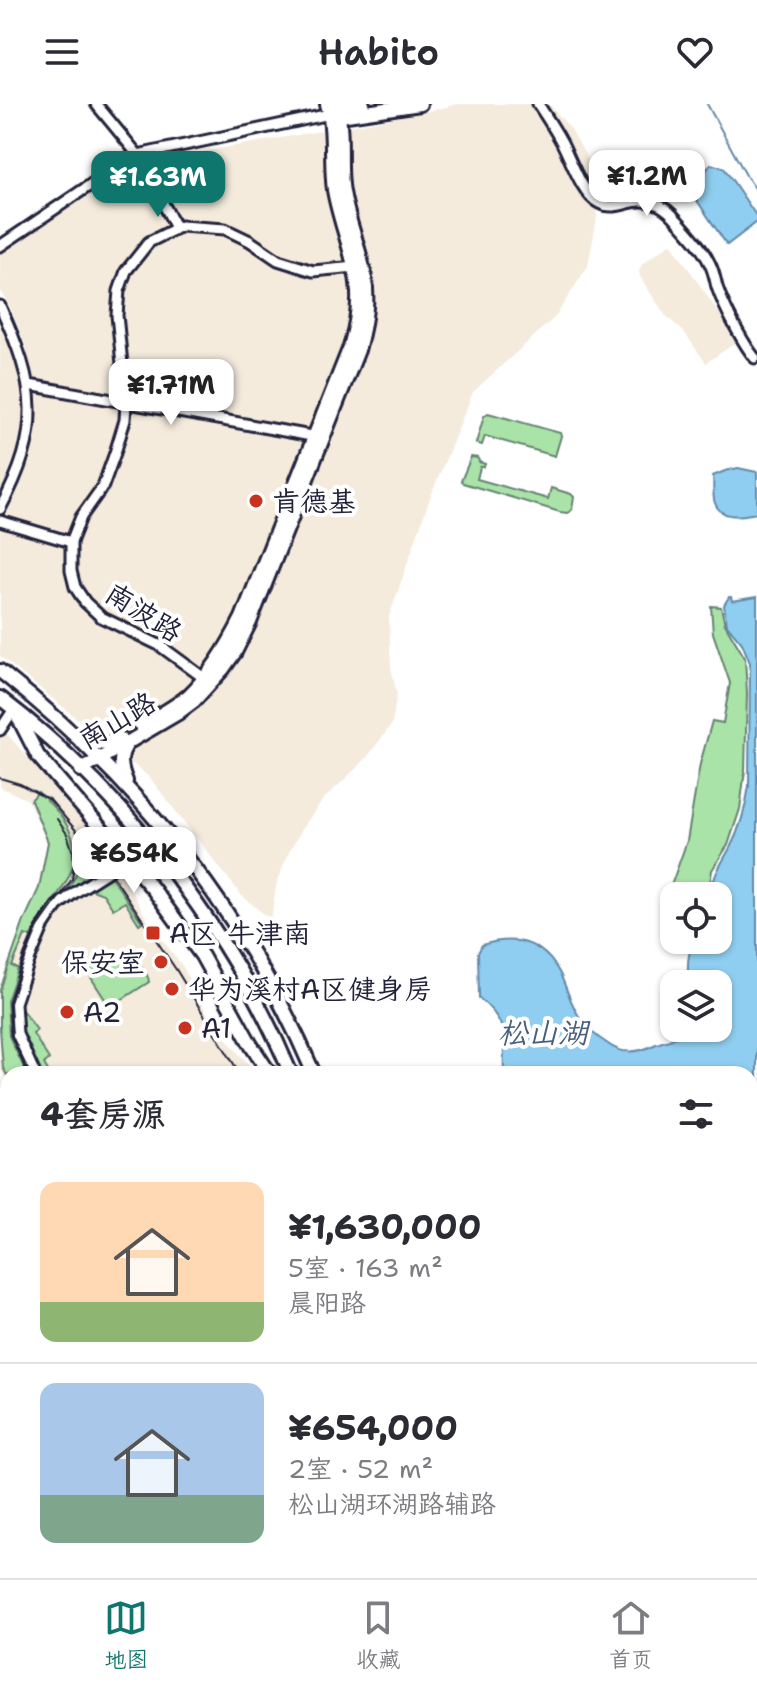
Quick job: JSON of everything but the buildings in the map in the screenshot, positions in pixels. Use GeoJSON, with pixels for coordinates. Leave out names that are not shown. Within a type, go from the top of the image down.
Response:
{"type":"FeatureCollection","features":[{"type":"Feature","properties":{"kind":"main road"},"geometry":{"type":"LineString","coordinates":[[334,109],[363,104]]}},
{"type":"Feature","properties":{"kind":"main road"},"geometry":{"type":"LineString","coordinates":[[334,109],[420,104]]}},
{"type":"Feature","properties":{"kind":"main road","name":"南山路"},"geometry":{"type":"LineString","coordinates":[[125,740],[178,713],[194,701],[235,652],[250,622],[350,347],[356,325],[358,294],[355,267],[334,187],[334,109]]}},
{"type":"Feature","properties":{"kind":"main road","name":"南山路"},"geometry":{"type":"LineString","coordinates":[[81,770],[188,695],[227,647],[358,350],[367,293],[363,265],[342,186],[334,109]]}},
{"type":"Feature","properties":{"kind":"main road"},"geometry":{"type":"LineString","coordinates":[[0,671],[98,757],[131,791],[196,869],[236,923],[272,985],[310,1066]]}},
{"type":"Feature","properties":{"kind":"main road"},"geometry":{"type":"LineString","coordinates":[[0,698],[81,770],[142,835],[178,881],[216,933],[288,1066]]}},
{"type":"Feature","properties":{"kind":"main road"},"geometry":{"type":"LineString","coordinates":[[14,709],[38,756],[153,889],[202,956],[265,1066]]}},
{"type":"Feature","properties":{"kind":"main road"},"geometry":{"type":"LineString","coordinates":[[73,734],[100,743],[125,740],[121,763],[131,791]]}},
{"type":"Feature","properties":{"kind":"street"},"geometry":{"type":"LineString","coordinates":[[96,104],[138,155],[176,228]]}},
{"type":"Feature","properties":{"kind":"street"},"geometry":{"type":"LineString","coordinates":[[538,104],[593,199],[615,207],[636,201],[654,203],[666,208],[675,217],[708,258],[721,296],[755,358]]}},
{"type":"Feature","properties":{"kind":"street"},"geometry":{"type":"LineString","coordinates":[[0,246],[133,156],[334,109]]}},
{"type":"Feature","properties":{"kind":"street"},"geometry":{"type":"LineString","coordinates":[[0,521],[71,542],[81,517],[103,486],[125,420],[117,315],[119,291],[126,271],[149,242],[181,226],[225,229],[278,260],[313,271],[355,267]]}},
{"type":"Feature","properties":{"kind":"street"},"geometry":{"type":"LineString","coordinates":[[0,306],[29,385],[31,416],[17,474],[0,509]]}},
{"type":"Feature","properties":{"kind":"street"},"geometry":{"type":"LineString","coordinates":[[29,385],[319,437]]}},
{"type":"Feature","properties":{"kind":"street","name":"南波路"},"geometry":{"type":"LineString","coordinates":[[71,542],[71,571],[75,587],[85,602],[101,617],[159,645],[204,678]]}},
{"type":"Feature","properties":{"kind":"street"},"geometry":{"type":"LineString","coordinates":[[0,730],[14,709]]}},
{"type":"Feature","properties":{"kind":"street"},"geometry":{"type":"LineString","coordinates":[[31,1066],[17,1034],[15,1003],[30,958],[43,927],[57,906],[116,863],[116,845]]}},
{"type":"Feature","properties":{"kind":"street"},"geometry":{"type":"LineString","coordinates":[[15,1003],[26,994]]}},
{"type":"Feature","properties":{"kind":"shaded area"},"geometry":{"type":"Polygon","coordinates":[[[456,104],[549,104],[571,129],[593,169],[597,218],[588,266],[555,317],[473,392],[430,498],[389,617],[391,667],[397,694],[392,724],[365,760],[323,800],[303,827],[287,856],[276,886],[271,920],[242,896],[149,777],[0,656],[0,521],[33,442],[36,402],[26,347],[0,290],[0,254],[138,163],[383,120],[456,104]]]}},
{"type":"Feature","properties":{"kind":"shaded area"},"geometry":{"type":"Polygon","coordinates":[[[671,243],[738,341],[706,363],[684,332],[665,315],[640,277],[642,264],[671,243]]]}},
{"type":"Feature","properties":{"kind":"shaded area"},"geometry":{"type":"Polygon","coordinates":[[[0,320],[21,376],[26,413],[24,431],[0,494],[0,320]]]}},
{"type":"Feature","properties":{"kind":"shaded area"},"geometry":{"type":"Polygon","coordinates":[[[0,726],[100,839],[147,919],[183,967],[211,1021],[250,1066],[0,1066],[0,986],[38,888],[47,842],[28,800],[0,787],[0,726]]]}},
{"type":"Feature","properties":{"kind":"green space"},"geometry":{"type":"Polygon","coordinates":[[[488,413],[560,433],[555,456],[485,436],[482,445],[476,443],[484,416],[488,413]]]}},
{"type":"Feature","properties":{"kind":"green space"},"geometry":{"type":"Polygon","coordinates":[[[471,457],[485,464],[480,467],[477,479],[548,499],[551,488],[571,494],[574,497],[572,510],[560,512],[463,483],[461,481],[471,457]]]}},
{"type":"Feature","properties":{"kind":"green space"},"geometry":{"type":"Polygon","coordinates":[[[711,606],[721,607],[725,624],[745,658],[745,770],[740,809],[728,845],[712,870],[710,882],[672,882],[687,841],[700,764],[712,721],[723,723],[730,683],[713,633],[711,606]]]}},
{"type":"Feature","properties":{"kind":"green space"},"geometry":{"type":"Polygon","coordinates":[[[38,792],[56,810],[70,830],[75,853],[68,878],[31,937],[25,935],[12,966],[18,969],[7,1001],[9,1036],[23,1066],[3,1066],[0,990],[39,888],[48,842],[31,800],[38,792]]]}},
{"type":"Feature","properties":{"kind":"green space"},"geometry":{"type":"Polygon","coordinates":[[[79,836],[105,869],[64,894],[83,856],[79,836]]]}},
{"type":"Feature","properties":{"kind":"green space"},"geometry":{"type":"Polygon","coordinates":[[[110,875],[142,922],[139,924],[125,902],[113,909],[103,894],[87,888],[110,875]]]}},
{"type":"Feature","properties":{"kind":"green space"},"geometry":{"type":"Polygon","coordinates":[[[123,954],[138,962],[149,982],[110,1007],[88,973],[90,969],[123,954]]]}},
{"type":"Feature","properties":{"kind":"green space"},"geometry":{"type":"Polygon","coordinates":[[[19,1006],[37,1030],[33,1034],[49,1059],[45,1066],[35,1066],[21,1033],[19,1006]]]}},
{"type":"Feature","properties":{"kind":"water"},"geometry":{"type":"Polygon","coordinates":[[[711,164],[724,168],[757,217],[757,222],[727,245],[690,190],[711,164]]]}},
{"type":"Feature","properties":{"kind":"water"},"geometry":{"type":"Polygon","coordinates":[[[738,468],[757,472],[757,513],[727,515],[715,503],[713,476],[738,468]]]}},
{"type":"Feature","properties":{"kind":"water","name":"松山湖"},"geometry":{"type":"Polygon","coordinates":[[[729,597],[732,601],[757,597],[757,1066],[504,1066],[503,1032],[496,1016],[479,998],[478,953],[482,945],[494,942],[527,943],[545,954],[560,974],[584,1024],[613,1048],[630,1052],[662,1042],[732,1042],[732,970],[688,970],[688,967],[690,954],[732,954],[732,882],[713,882],[740,826],[749,786],[750,663],[742,643],[727,625],[724,605],[729,597]]]}},
{"type":"Feature","properties":{"kind":"waterway"},"geometry":{"type":"LineString","coordinates":[[707,104],[757,191]]}},
{"type":"Feature","properties":{"kind":"tram line"},"geometry":{"type":"LineString","coordinates":[[0,778],[20,784],[50,800],[107,867],[177,971],[235,1066]]}},
{"type":"Feature","properties":{"kind":"tram line"},"geometry":{"type":"LineString","coordinates":[[26,1066],[12,1037],[10,1003],[38,927],[72,879],[73,852],[67,834],[57,819]]}},
{"type":"Feature","properties":{"kind":"place","name":"肯德基"},"geometry":{"type":"Point","coordinates":[256,501]}},
{"type":"Feature","properties":{"kind":"place","name":"A区 牛津南"},"geometry":{"type":"Point","coordinates":[153,933]}},
{"type":"Feature","properties":{"kind":"place","name":"保安室"},"geometry":{"type":"Point","coordinates":[161,962]}},
{"type":"Feature","properties":{"kind":"place","name":"华为溪村A区健身房"},"geometry":{"type":"Point","coordinates":[172,989]}},
{"type":"Feature","properties":{"kind":"place","name":"A2"},"geometry":{"type":"Point","coordinates":[67,1012]}},
{"type":"Feature","properties":{"kind":"place","name":"A1"},"geometry":{"type":"Point","coordinates":[185,1028]}}]}
